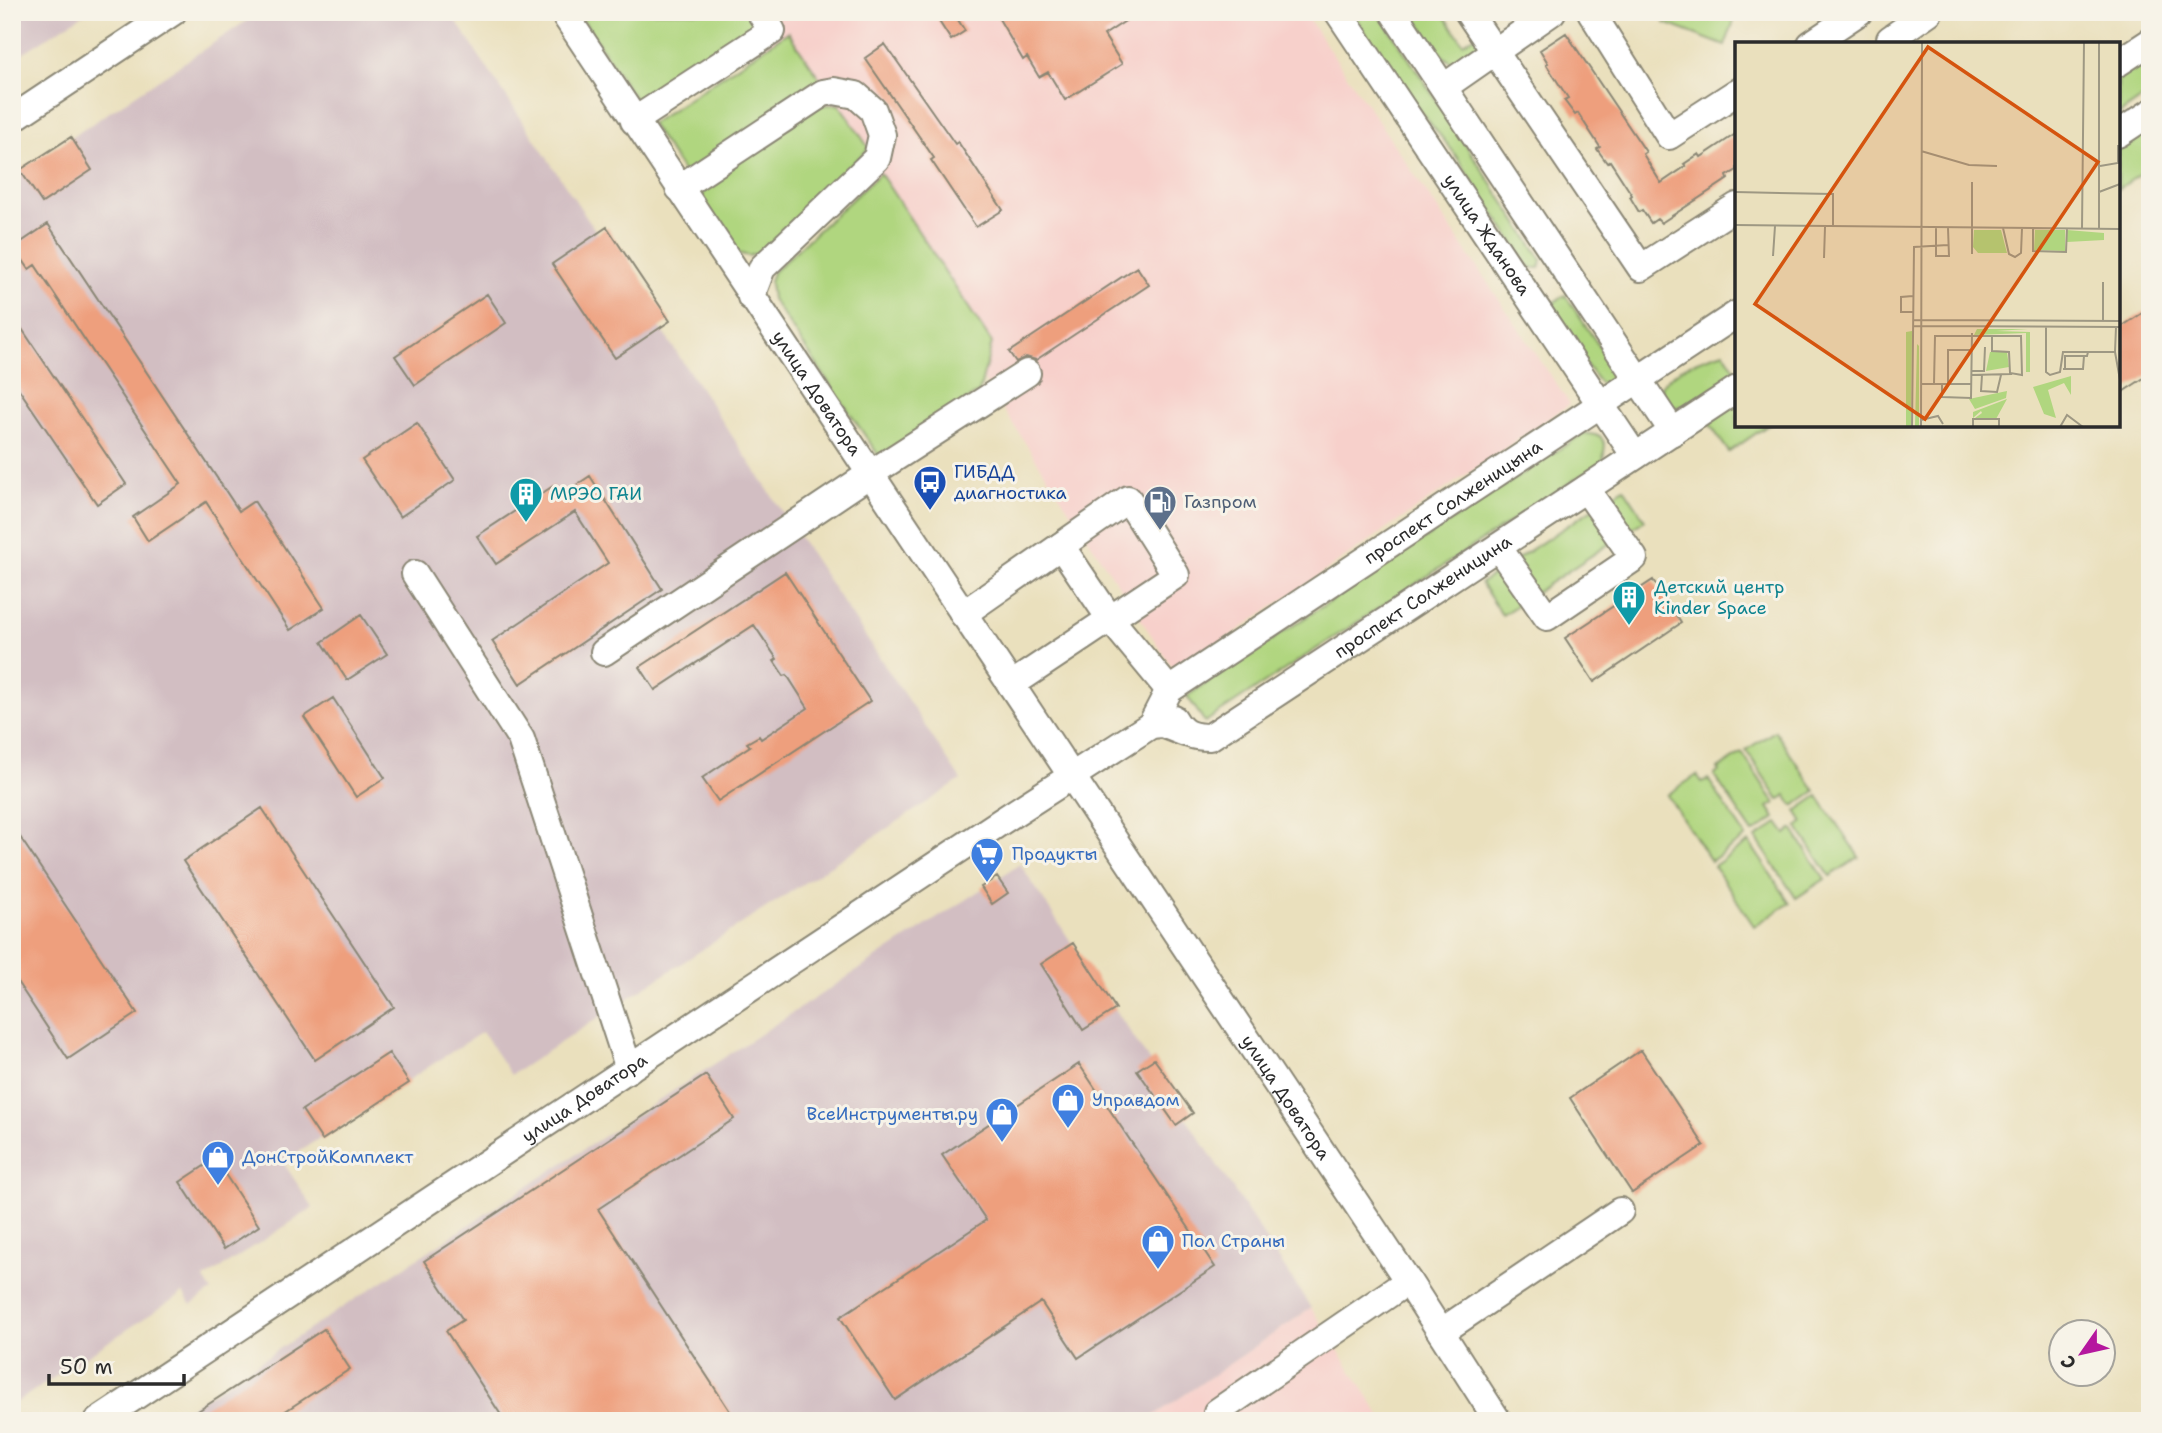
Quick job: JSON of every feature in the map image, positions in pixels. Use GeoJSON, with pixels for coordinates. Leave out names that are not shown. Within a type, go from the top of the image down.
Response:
{"type":"FeatureCollection","features":[{"type":"Feature","properties":{"kind":"street"},"geometry":{"type":"LineString","coordinates":[[12,119],[173,12]]}},
{"type":"Feature","properties":{"kind":"street","name":"улица Доватора"},"geometry":{"type":"LineString","coordinates":[[563,12],[1408,1280],[1498,1421]]}},
{"type":"Feature","properties":{"kind":"street"},"geometry":{"type":"LineString","coordinates":[[634,121],[772,31],[760,12]]}},
{"type":"Feature","properties":{"kind":"street","name":"улица Жданова"},"geometry":{"type":"LineString","coordinates":[[1338,12],[1635,456]]}},
{"type":"Feature","properties":{"kind":"street"},"geometry":{"type":"LineString","coordinates":[[1393,12],[1673,432]]}},
{"type":"Feature","properties":{"kind":"street"},"geometry":{"type":"LineString","coordinates":[[1468,12],[1641,268],[1735,207]]}},
{"type":"Feature","properties":{"kind":"street"},"geometry":{"type":"LineString","coordinates":[[1444,87],[1552,12]]}},
{"type":"Feature","properties":{"kind":"street"},"geometry":{"type":"LineString","coordinates":[[1591,12],[1669,136],[1735,93]]}},
{"type":"Feature","properties":{"kind":"street"},"geometry":{"type":"LineString","coordinates":[[1814,42],[1860,12]]}},
{"type":"Feature","properties":{"kind":"street"},"geometry":{"type":"LineString","coordinates":[[1871,12],[1891,41],[1929,12]]}},
{"type":"Feature","properties":{"kind":"street"},"geometry":{"type":"LineString","coordinates":[[2120,62],[2150,42]]}},
{"type":"Feature","properties":{"kind":"street"},"geometry":{"type":"LineString","coordinates":[[679,188],[823,93],[834,91],[856,95],[873,110],[882,135],[877,158],[762,268],[751,297]]}},
{"type":"Feature","properties":{"kind":"street"},"geometry":{"type":"LineString","coordinates":[[2120,133],[2150,113]]}},
{"type":"Feature","properties":{"kind":"street"},"geometry":{"type":"LineString","coordinates":[[1524,291],[1533,293],[1550,289],[1556,282],[1561,267]]}},
{"type":"Feature","properties":{"kind":"street","name":"проспект Солженицына"},"geometry":{"type":"LineString","coordinates":[[1072,776],[1151,725],[1169,690],[1735,315]]}},
{"type":"Feature","properties":{"kind":"street"},"geometry":{"type":"LineString","coordinates":[[604,652],[870,474],[1027,373]]}},
{"type":"Feature","properties":{"kind":"street"},"geometry":{"type":"LineString","coordinates":[[1635,456],[1735,390]]}},
{"type":"Feature","properties":{"kind":"street","name":"проспект Солженицина"},"geometry":{"type":"LineString","coordinates":[[1197,735],[1498,547],[1635,456]]}},
{"type":"Feature","properties":{"kind":"street"},"geometry":{"type":"LineString","coordinates":[[1498,547],[1546,617],[1634,558],[1586,488]]}},
{"type":"Feature","properties":{"kind":"street"},"geometry":{"type":"LineString","coordinates":[[963,614],[1128,499],[1176,575],[1011,685]]}},
{"type":"Feature","properties":{"kind":"street"},"geometry":{"type":"LineString","coordinates":[[1061,546],[1111,620],[1169,690],[1171,712],[1176,723],[1197,735]]}},
{"type":"Feature","properties":{"kind":"street"},"geometry":{"type":"LineString","coordinates":[[415,573],[522,739],[629,1069]]}},
{"type":"Feature","properties":{"kind":"street"},"geometry":{"type":"LineString","coordinates":[[1151,725],[1162,724],[1197,735]]}},
{"type":"Feature","properties":{"kind":"street","name":"улица Доватора"},"geometry":{"type":"LineString","coordinates":[[98,1421],[1072,776]]}},
{"type":"Feature","properties":{"kind":"street"},"geometry":{"type":"LineString","coordinates":[[1441,1332],[1620,1211]]}},
{"type":"Feature","properties":{"kind":"street"},"geometry":{"type":"LineString","coordinates":[[1223,1421],[1217,1412],[1408,1280]]}},
{"type":"Feature","properties":{"kind":"shaded area"},"geometry":{"type":"Polygon","coordinates":[[[12,12],[87,12],[12,60],[12,12]]]}},
{"type":"Feature","properties":{"kind":"shaded area"},"geometry":{"type":"Polygon","coordinates":[[[260,12],[450,12],[961,780],[511,1075],[482,1032],[283,1162],[313,1208],[204,1279],[212,1291],[191,1305],[183,1293],[12,1405],[12,177],[260,12]]]}},
{"type":"Feature","properties":{"kind":"shaded area"},"geometry":{"type":"Polygon","coordinates":[[[743,12],[1304,12],[1570,404],[1176,673],[743,12]]]}},
{"type":"Feature","properties":{"kind":"shaded area"},"geometry":{"type":"Polygon","coordinates":[[[1020,864],[1311,1308],[1146,1421],[177,1421],[175,1417],[1020,864]]]}},
{"type":"Feature","properties":{"kind":"shaded area"},"geometry":{"type":"Polygon","coordinates":[[[1311,1308],[1384,1421],[1146,1421],[1311,1308]]]}},
{"type":"Feature","properties":{"kind":"green space"},"geometry":{"type":"Polygon","coordinates":[[[578,12],[748,12],[757,27],[638,104],[578,12]]]}},
{"type":"Feature","properties":{"kind":"green space"},"geometry":{"type":"Polygon","coordinates":[[[1352,12],[1378,12],[1542,260],[1540,268],[1530,268],[1452,150],[1404,91],[1352,12]]]}},
{"type":"Feature","properties":{"kind":"green space"},"geometry":{"type":"Polygon","coordinates":[[[1412,12],[1442,12],[1463,43],[1476,35],[1483,46],[1462,65],[1453,63],[1433,45],[1412,12]]]}},
{"type":"Feature","properties":{"kind":"green space"},"geometry":{"type":"Polygon","coordinates":[[[1669,12],[1737,12],[1725,46],[1665,23],[1669,12]]]}},
{"type":"Feature","properties":{"kind":"green space"},"geometry":{"type":"Polygon","coordinates":[[[788,32],[823,83],[686,176],[651,124],[788,32]]]}},
{"type":"Feature","properties":{"kind":"green space"},"geometry":{"type":"Polygon","coordinates":[[[2150,57],[2150,93],[2120,114],[2120,77],[2150,57]]]}},
{"type":"Feature","properties":{"kind":"green space"},"geometry":{"type":"Polygon","coordinates":[[[839,104],[869,148],[762,252],[749,256],[737,253],[702,200],[706,182],[820,105],[839,104]]]}},
{"type":"Feature","properties":{"kind":"green space"},"geometry":{"type":"Polygon","coordinates":[[[2150,123],[2150,168],[2120,188],[2120,143],[2150,123]]]}},
{"type":"Feature","properties":{"kind":"green space"},"geometry":{"type":"Polygon","coordinates":[[[880,173],[992,343],[979,392],[879,456],[772,299],[770,282],[773,272],[880,173]]]}},
{"type":"Feature","properties":{"kind":"green space"},"geometry":{"type":"Polygon","coordinates":[[[1565,295],[1613,367],[1614,374],[1607,382],[1600,383],[1567,340],[1553,303],[1565,295]]]}},
{"type":"Feature","properties":{"kind":"green space"},"geometry":{"type":"Polygon","coordinates":[[[1724,352],[1735,374],[1687,405],[1674,408],[1663,396],[1661,386],[1675,373],[1706,357],[1724,352]]]}},
{"type":"Feature","properties":{"kind":"green space"},"geometry":{"type":"Polygon","coordinates":[[[1735,399],[1735,427],[1765,427],[1729,452],[1706,419],[1735,399]]]}},
{"type":"Feature","properties":{"kind":"green space"},"geometry":{"type":"Polygon","coordinates":[[[1584,433],[1600,436],[1605,444],[1603,461],[1205,722],[1187,696],[1584,433]]]}},
{"type":"Feature","properties":{"kind":"green space"},"geometry":{"type":"Polygon","coordinates":[[[1624,488],[1645,520],[1502,615],[1481,583],[1624,488]]]}},
{"type":"Feature","properties":{"kind":"green space"},"geometry":{"type":"Polygon","coordinates":[[[1775,731],[1815,791],[1793,806],[1786,795],[1779,800],[1746,750],[1775,731]]]}},
{"type":"Feature","properties":{"kind":"green space"},"geometry":{"type":"Polygon","coordinates":[[[1742,753],[1775,803],[1768,807],[1775,818],[1753,833],[1714,775],[1720,771],[1718,769],[1742,753]]]}},
{"type":"Feature","properties":{"kind":"green space"},"geometry":{"type":"Polygon","coordinates":[[[1697,775],[1702,782],[1708,779],[1746,837],[1711,861],[1667,795],[1697,775]]]}},
{"type":"Feature","properties":{"kind":"green space"},"geometry":{"type":"Polygon","coordinates":[[[1818,796],[1859,857],[1830,876],[1797,827],[1803,822],[1796,811],[1818,796]]]}},
{"type":"Feature","properties":{"kind":"green space"},"geometry":{"type":"Polygon","coordinates":[[[1778,823],[1786,834],[1792,829],[1825,879],[1796,898],[1756,838],[1778,823]]]}},
{"type":"Feature","properties":{"kind":"green space"},"geometry":{"type":"Polygon","coordinates":[[[1749,842],[1790,903],[1754,926],[1714,866],[1749,842]]]}},
{"type":"Feature","properties":{"kind":"building"},"geometry":{"type":"Polygon","coordinates":[[[933,12],[953,12],[965,31],[951,40],[933,12]]]}},
{"type":"Feature","properties":{"kind":"building"},"geometry":{"type":"Polygon","coordinates":[[[995,12],[1139,12],[1104,35],[1122,64],[1065,100],[1048,72],[1039,77],[1027,57],[1023,60],[995,12]]]}},
{"type":"Feature","properties":{"kind":"building"},"geometry":{"type":"Polygon","coordinates":[[[1566,33],[1646,152],[1643,154],[1661,183],[1699,154],[1701,157],[1735,134],[1735,171],[1727,176],[1728,179],[1661,223],[1657,219],[1651,223],[1642,210],[1639,212],[1630,197],[1632,195],[1610,161],[1607,163],[1597,149],[1600,147],[1578,113],[1575,115],[1564,100],[1568,98],[1540,50],[1566,33]]]}},
{"type":"Feature","properties":{"kind":"building"},"geometry":{"type":"Polygon","coordinates":[[[885,44],[955,144],[958,142],[1003,210],[976,227],[931,160],[934,158],[865,58],[885,44]]]}},
{"type":"Feature","properties":{"kind":"building"},"geometry":{"type":"Polygon","coordinates":[[[71,137],[92,170],[42,203],[20,170],[71,137]]]}},
{"type":"Feature","properties":{"kind":"building"},"geometry":{"type":"Polygon","coordinates":[[[48,224],[239,511],[254,501],[324,608],[290,630],[206,502],[148,541],[133,517],[181,484],[35,265],[29,269],[14,247],[48,224]]]}},
{"type":"Feature","properties":{"kind":"building"},"geometry":{"type":"Polygon","coordinates":[[[607,227],[670,321],[615,358],[552,264],[607,227]]]}},
{"type":"Feature","properties":{"kind":"building"},"geometry":{"type":"Polygon","coordinates":[[[1137,267],[1149,285],[1036,360],[1026,357],[1016,362],[1009,352],[1137,267]]]}},
{"type":"Feature","properties":{"kind":"building"},"geometry":{"type":"Polygon","coordinates":[[[487,294],[506,323],[415,385],[395,356],[487,294]]]}},
{"type":"Feature","properties":{"kind":"building"},"geometry":{"type":"Polygon","coordinates":[[[2150,308],[2150,374],[2120,394],[2120,328],[2150,308]]]}},
{"type":"Feature","properties":{"kind":"building"},"geometry":{"type":"Polygon","coordinates":[[[12,314],[126,484],[97,504],[12,379],[12,314]]]}},
{"type":"Feature","properties":{"kind":"building"},"geometry":{"type":"Polygon","coordinates":[[[417,423],[455,480],[400,517],[362,460],[417,423]]]}},
{"type":"Feature","properties":{"kind":"building"},"geometry":{"type":"Polygon","coordinates":[[[590,476],[662,589],[520,684],[492,641],[608,563],[575,512],[496,564],[477,536],[553,486],[560,496],[590,476]]]}},
{"type":"Feature","properties":{"kind":"building"},"geometry":{"type":"Polygon","coordinates":[[[785,572],[870,701],[718,801],[702,778],[750,746],[747,743],[759,736],[761,739],[808,708],[787,675],[784,676],[774,661],[777,659],[754,625],[655,690],[640,667],[785,572]]]}},
{"type":"Feature","properties":{"kind":"building","name":"Детский центр Kinder Space"},"geometry":{"type":"Polygon","coordinates":[[[1653,580],[1681,623],[1594,682],[1565,638],[1653,580]]]}},
{"type":"Feature","properties":{"kind":"building"},"geometry":{"type":"Polygon","coordinates":[[[361,615],[387,654],[347,680],[322,642],[361,615]]]}},
{"type":"Feature","properties":{"kind":"building"},"geometry":{"type":"Polygon","coordinates":[[[333,698],[385,778],[356,797],[304,717],[333,698]]]}},
{"type":"Feature","properties":{"kind":"building"},"geometry":{"type":"Polygon","coordinates":[[[262,808],[394,1007],[315,1060],[183,861],[262,808]]]}},
{"type":"Feature","properties":{"kind":"building"},"geometry":{"type":"Polygon","coordinates":[[[12,825],[137,1013],[68,1059],[12,974],[12,825]]]}},
{"type":"Feature","properties":{"kind":"building"},"geometry":{"type":"Polygon","coordinates":[[[997,877],[1008,893],[992,904],[981,887],[997,877]]]}},
{"type":"Feature","properties":{"kind":"building"},"geometry":{"type":"Polygon","coordinates":[[[1073,943],[1116,1009],[1083,1030],[1041,964],[1073,943]]]}},
{"type":"Feature","properties":{"kind":"building"},"geometry":{"type":"Polygon","coordinates":[[[1641,1050],[1704,1145],[1632,1193],[1570,1098],[1641,1050]]]}},
{"type":"Feature","properties":{"kind":"building"},"geometry":{"type":"Polygon","coordinates":[[[389,1053],[409,1083],[322,1140],[302,1110],[389,1053]]]}},
{"type":"Feature","properties":{"kind":"building"},"geometry":{"type":"Polygon","coordinates":[[[1154,1059],[1193,1113],[1176,1125],[1137,1070],[1154,1059]]]}},
{"type":"Feature","properties":{"kind":"building"},"geometry":{"type":"Polygon","coordinates":[[[1079,1064],[1215,1267],[1078,1358],[1041,1302],[895,1400],[840,1317],[986,1220],[942,1155],[1079,1064]]]}},
{"type":"Feature","properties":{"kind":"building"},"geometry":{"type":"Polygon","coordinates":[[[706,1075],[734,1119],[598,1209],[733,1416],[725,1421],[505,1421],[446,1331],[463,1320],[424,1261],[706,1075]]]}},
{"type":"Feature","properties":{"kind":"building"},"geometry":{"type":"Polygon","coordinates":[[[215,1159],[259,1226],[224,1249],[180,1182],[215,1159]]]}},
{"type":"Feature","properties":{"kind":"building"},"geometry":{"type":"Polygon","coordinates":[[[324,1329],[350,1369],[270,1421],[204,1421],[198,1411],[324,1329]]]}},
{"type":"Feature","properties":{"kind":"place","name":"ГИБДД диагностика"},"geometry":{"type":"Point","coordinates":[930,512]}},
{"type":"Feature","properties":{"kind":"place","name":"МРЭО ГАИ"},"geometry":{"type":"Point","coordinates":[526,524]}},
{"type":"Feature","properties":{"kind":"place","name":"Газпром"},"geometry":{"type":"Point","coordinates":[1160,532]}},
{"type":"Feature","properties":{"kind":"place","name":"Детский центр Kinder Space"},"geometry":{"type":"Point","coordinates":[1629,627]}},
{"type":"Feature","properties":{"kind":"place","name":"Продукты"},"geometry":{"type":"Point","coordinates":[987,884]}},
{"type":"Feature","properties":{"kind":"place","name":"Управдом"},"geometry":{"type":"Point","coordinates":[1068,1130]}},
{"type":"Feature","properties":{"kind":"place","name":"ВсеИнструменты.ру"},"geometry":{"type":"Point","coordinates":[1002,1144]}},
{"type":"Feature","properties":{"kind":"place","name":"ДонСтройКомплект"},"geometry":{"type":"Point","coordinates":[218,1187]}},
{"type":"Feature","properties":{"kind":"place","name":"Пол Страны"},"geometry":{"type":"Point","coordinates":[1158,1271]}}]}
